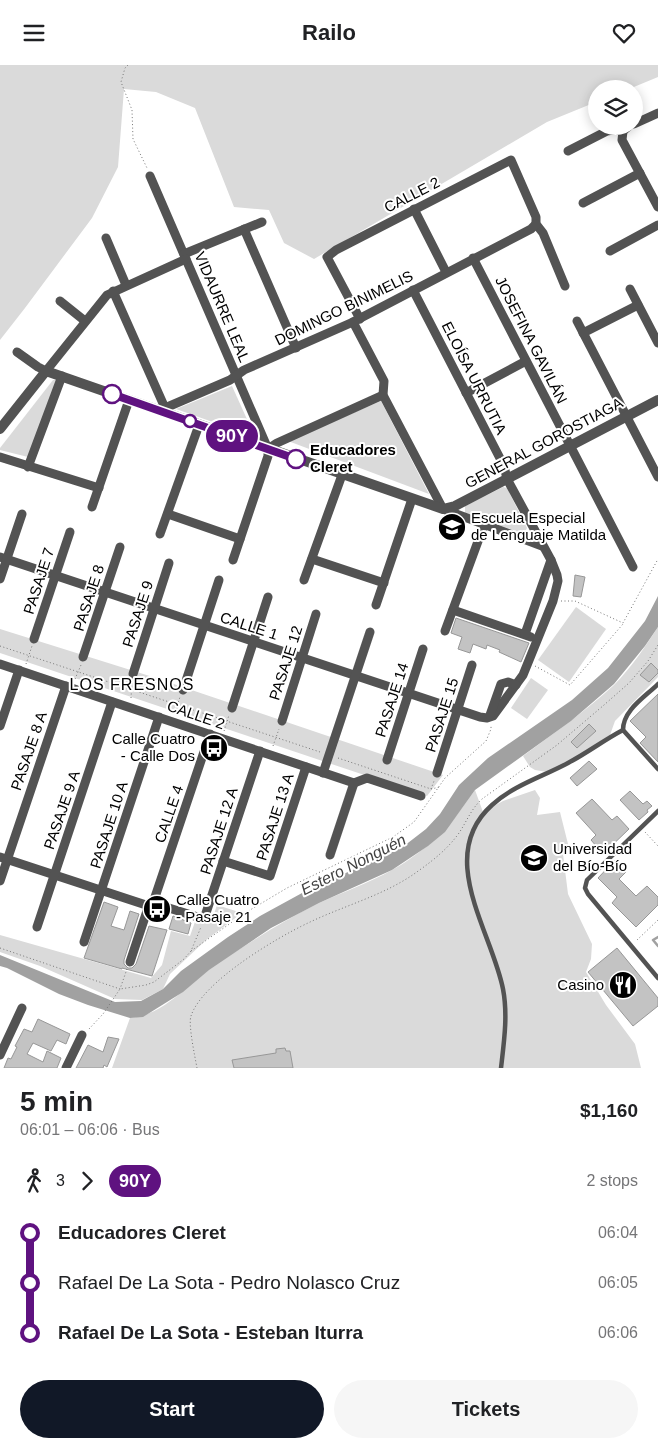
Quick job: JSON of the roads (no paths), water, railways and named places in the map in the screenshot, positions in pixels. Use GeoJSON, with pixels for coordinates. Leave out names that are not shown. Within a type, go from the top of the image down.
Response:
{"type":"FeatureCollection","features":[{"type":"Feature","properties":{"kind":"street"},"geometry":{"type":"LineString","coordinates":[[643,120],[658,113]]}},
{"type":"Feature","properties":{"kind":"street"},"geometry":{"type":"LineString","coordinates":[[568,151],[599,135]]}},
{"type":"Feature","properties":{"kind":"street"},"geometry":{"type":"LineString","coordinates":[[624,135],[622,140],[658,207]]}},
{"type":"Feature","properties":{"kind":"street","name":"CALLE 2"},"geometry":{"type":"LineString","coordinates":[[356,320],[327,257],[336,250],[511,160],[536,217],[536,224]]}},
{"type":"Feature","properties":{"kind":"street"},"geometry":{"type":"LineString","coordinates":[[583,203],[640,173]]}},
{"type":"Feature","properties":{"kind":"street","name":"VIDAURRE LEAL"},"geometry":{"type":"LineString","coordinates":[[150,176],[268,449]]}},
{"type":"Feature","properties":{"kind":"street"},"geometry":{"type":"LineString","coordinates":[[414,209],[446,272]]}},
{"type":"Feature","properties":{"kind":"street"},"geometry":{"type":"LineString","coordinates":[[2,423],[102,300],[113,291],[185,256],[262,222]]}},
{"type":"Feature","properties":{"kind":"street"},"geometry":{"type":"LineString","coordinates":[[536,224],[542,230],[565,286]]}},
{"type":"Feature","properties":{"kind":"street","name":"DOMINGO BINIMELIS"},"geometry":{"type":"LineString","coordinates":[[164,410],[230,381],[244,370],[356,320],[531,229],[536,224]]}},
{"type":"Feature","properties":{"kind":"street"},"geometry":{"type":"LineString","coordinates":[[610,251],[658,225]]}},
{"type":"Feature","properties":{"kind":"street"},"geometry":{"type":"LineString","coordinates":[[244,229],[296,348]]}},
{"type":"Feature","properties":{"kind":"street"},"geometry":{"type":"LineString","coordinates":[[106,238],[126,285]]}},
{"type":"Feature","properties":{"kind":"street","name":"JOSEFINA GAVILÁN"},"geometry":{"type":"LineString","coordinates":[[473,258],[633,567]]}},
{"type":"Feature","properties":{"kind":"street"},"geometry":{"type":"LineString","coordinates":[[630,289],[658,343]]}},
{"type":"Feature","properties":{"kind":"street","name":"ELOÍSA URRUTIA"},"geometry":{"type":"LineString","coordinates":[[413,290],[504,466],[507,479],[551,560],[558,578],[557,587],[528,663],[516,685]]}},
{"type":"Feature","properties":{"kind":"street"},"geometry":{"type":"LineString","coordinates":[[113,291],[164,410]]}},
{"type":"Feature","properties":{"kind":"street"},"geometry":{"type":"LineString","coordinates":[[60,301],[85,321]]}},
{"type":"Feature","properties":{"kind":"street"},"geometry":{"type":"LineString","coordinates":[[583,333],[638,305]]}},
{"type":"Feature","properties":{"kind":"street"},"geometry":{"type":"LineString","coordinates":[[356,320],[384,381],[383,395],[443,509]]}},
{"type":"Feature","properties":{"kind":"street"},"geometry":{"type":"LineString","coordinates":[[577,321],[658,477]]}},
{"type":"Feature","properties":{"kind":"street"},"geometry":{"type":"LineString","coordinates":[[17,352],[46,371],[164,410],[200,425],[443,509],[542,546]]}},
{"type":"Feature","properties":{"kind":"street"},"geometry":{"type":"LineString","coordinates":[[466,393],[526,361]]}},
{"type":"Feature","properties":{"kind":"street"},"geometry":{"type":"LineString","coordinates":[[28,467],[62,376]]}},
{"type":"Feature","properties":{"kind":"street"},"geometry":{"type":"LineString","coordinates":[[268,449],[277,443],[383,395]]}},
{"type":"Feature","properties":{"kind":"street"},"geometry":{"type":"LineString","coordinates":[[92,507],[129,400]]}},
{"type":"Feature","properties":{"kind":"street","name":"GENERAL GOROSTIAGA"},"geometry":{"type":"LineString","coordinates":[[443,509],[451,508],[461,503],[658,400]]}},
{"type":"Feature","properties":{"kind":"street"},"geometry":{"type":"LineString","coordinates":[[160,534],[200,425]]}},
{"type":"Feature","properties":{"kind":"street"},"geometry":{"type":"LineString","coordinates":[[233,560],[268,457],[268,449]]}},
{"type":"Feature","properties":{"kind":"street"},"geometry":{"type":"LineString","coordinates":[[0,457],[98,488]]}},
{"type":"Feature","properties":{"kind":"street"},"geometry":{"type":"LineString","coordinates":[[304,580],[342,475]]}},
{"type":"Feature","properties":{"kind":"street"},"geometry":{"type":"LineString","coordinates":[[376,605],[412,499]]}},
{"type":"Feature","properties":{"kind":"street"},"geometry":{"type":"LineString","coordinates":[[461,503],[460,509],[464,517]]}},
{"type":"Feature","properties":{"kind":"street"},"geometry":{"type":"LineString","coordinates":[[0,579],[3,558],[22,514]]}},
{"type":"Feature","properties":{"kind":"street"},"geometry":{"type":"LineString","coordinates":[[168,514],[240,539]]}},
{"type":"Feature","properties":{"kind":"street"},"geometry":{"type":"LineString","coordinates":[[445,631],[484,525]]}},
{"type":"Feature","properties":{"kind":"street","name":"PASAJE 7"},"geometry":{"type":"LineString","coordinates":[[34,639],[70,532]]}},
{"type":"Feature","properties":{"kind":"street","name":"PASAJE 8"},"geometry":{"type":"LineString","coordinates":[[84,657],[120,547]]}},
{"type":"Feature","properties":{"kind":"street","name":"CALLE 1"},"geometry":{"type":"LineString","coordinates":[[3,558],[458,710],[483,718],[490,717]]}},
{"type":"Feature","properties":{"kind":"street"},"geometry":{"type":"LineString","coordinates":[[312,559],[384,583]]}},
{"type":"Feature","properties":{"kind":"street"},"geometry":{"type":"LineString","coordinates":[[453,610],[528,635],[551,560]]}},
{"type":"Feature","properties":{"kind":"street","name":"PASAJE 9"},"geometry":{"type":"LineString","coordinates":[[133,674],[169,563]]}},
{"type":"Feature","properties":{"kind":"street"},"geometry":{"type":"LineString","coordinates":[[183,690],[219,580]]}},
{"type":"Feature","properties":{"kind":"street"},"geometry":{"type":"LineString","coordinates":[[232,707],[268,597]]}},
{"type":"Feature","properties":{"kind":"street","name":"PASAJE 12"},"geometry":{"type":"LineString","coordinates":[[282,721],[316,614]]}},
{"type":"Feature","properties":{"kind":"street"},"geometry":{"type":"LineString","coordinates":[[323,773],[370,632]]}},
{"type":"Feature","properties":{"kind":"street","name":"PASAJE 14"},"geometry":{"type":"LineString","coordinates":[[387,760],[423,649]]}},
{"type":"Feature","properties":{"kind":"street","name":"CALLE 2"},"geometry":{"type":"LineString","coordinates":[[0,664],[354,783]]}},
{"type":"Feature","properties":{"kind":"street","name":"PASAJE 15"},"geometry":{"type":"LineString","coordinates":[[437,773],[472,665]]}},
{"type":"Feature","properties":{"kind":"street"},"geometry":{"type":"LineString","coordinates":[[0,726],[21,671]]}},
{"type":"Feature","properties":{"kind":"street"},"geometry":{"type":"LineString","coordinates":[[508,681],[516,685],[495,714],[490,717],[501,684],[508,681]]}},
{"type":"Feature","properties":{"kind":"street","name":"PASAJE 8 A"},"geometry":{"type":"LineString","coordinates":[[0,881],[4,858],[68,687]]}},
{"type":"Feature","properties":{"kind":"street","name":"PASAJE 9 A"},"geometry":{"type":"LineString","coordinates":[[37,927],[112,702]]}},
{"type":"Feature","properties":{"kind":"street","name":"PASAJE 10 A"},"geometry":{"type":"LineString","coordinates":[[84,942],[159,717]]}},
{"type":"Feature","properties":{"kind":"street","name":"CALLE 4"},"geometry":{"type":"LineString","coordinates":[[130,962],[210,734]]}},
{"type":"Feature","properties":{"kind":"street","name":"PASAJE 12 A"},"geometry":{"type":"LineString","coordinates":[[151,904],[204,919],[260,751]]}},
{"type":"Feature","properties":{"kind":"street","name":"PASAJE 13 A"},"geometry":{"type":"LineString","coordinates":[[223,861],[270,876],[306,767]]}},
{"type":"Feature","properties":{"kind":"street"},"geometry":{"type":"LineString","coordinates":[[330,855],[354,783],[366,778],[421,797]]}},
{"type":"Feature","properties":{"kind":"street"},"geometry":{"type":"LineString","coordinates":[[4,858],[151,904]]}},
{"type":"Feature","properties":{"kind":"street"},"geometry":{"type":"LineString","coordinates":[[0,1055],[22,1008]]}},
{"type":"Feature","properties":{"kind":"street"},"geometry":{"type":"LineString","coordinates":[[66,1068],[82,1035]]}},
{"type":"Feature","properties":{"kind":"lane"},"geometry":{"type":"LineString","coordinates":[[658,684],[626,715],[623,722],[623,730],[658,769]]}},
{"type":"Feature","properties":{"kind":"lane"},"geometry":{"type":"LineString","coordinates":[[501,1068],[506,1024],[504,997],[490,947],[469,888],[467,870],[469,841],[484,813],[509,791],[569,762],[623,730]]}},
{"type":"Feature","properties":{"kind":"lane"},"geometry":{"type":"LineString","coordinates":[[658,811],[587,880],[585,888],[658,978]]}},
{"type":"Feature","properties":{"kind":"waterway"},"geometry":{"type":"LineString","coordinates":[[658,937],[653,940],[658,946]]}},
{"type":"Feature","properties":{"kind":"place","name":"Educadores Cleret"},"geometry":{"type":"Point","coordinates":[296,459]}},
{"type":"Feature","properties":{"kind":"place","name":"Escuela Especial de Lenguaje Matilda"},"geometry":{"type":"Point","coordinates":[452,527]}},
{"type":"Feature","properties":{"kind":"place","name":"Calle Cuatro - Calle Dos"},"geometry":{"type":"Point","coordinates":[214,748]}},
{"type":"Feature","properties":{"kind":"place","name":"Universidad del Bío-Bío"},"geometry":{"type":"Point","coordinates":[534,858]}},
{"type":"Feature","properties":{"kind":"place","name":"Calle Cuatro - Pasaje 21"},"geometry":{"type":"Point","coordinates":[157,909]}},
{"type":"Feature","properties":{"kind":"place","name":"Casino"},"geometry":{"type":"Point","coordinates":[623,985]}},
{"type":"Feature","properties":{"kind":"district","name":"LOS FRESNOS"},"geometry":{"type":"Point","coordinates":[132,684]}},
{"type":"Feature","properties":{"kind":"water label","name":"Estero Nonguén"},"geometry":{"type":"Point","coordinates":[353,864]}}]}
